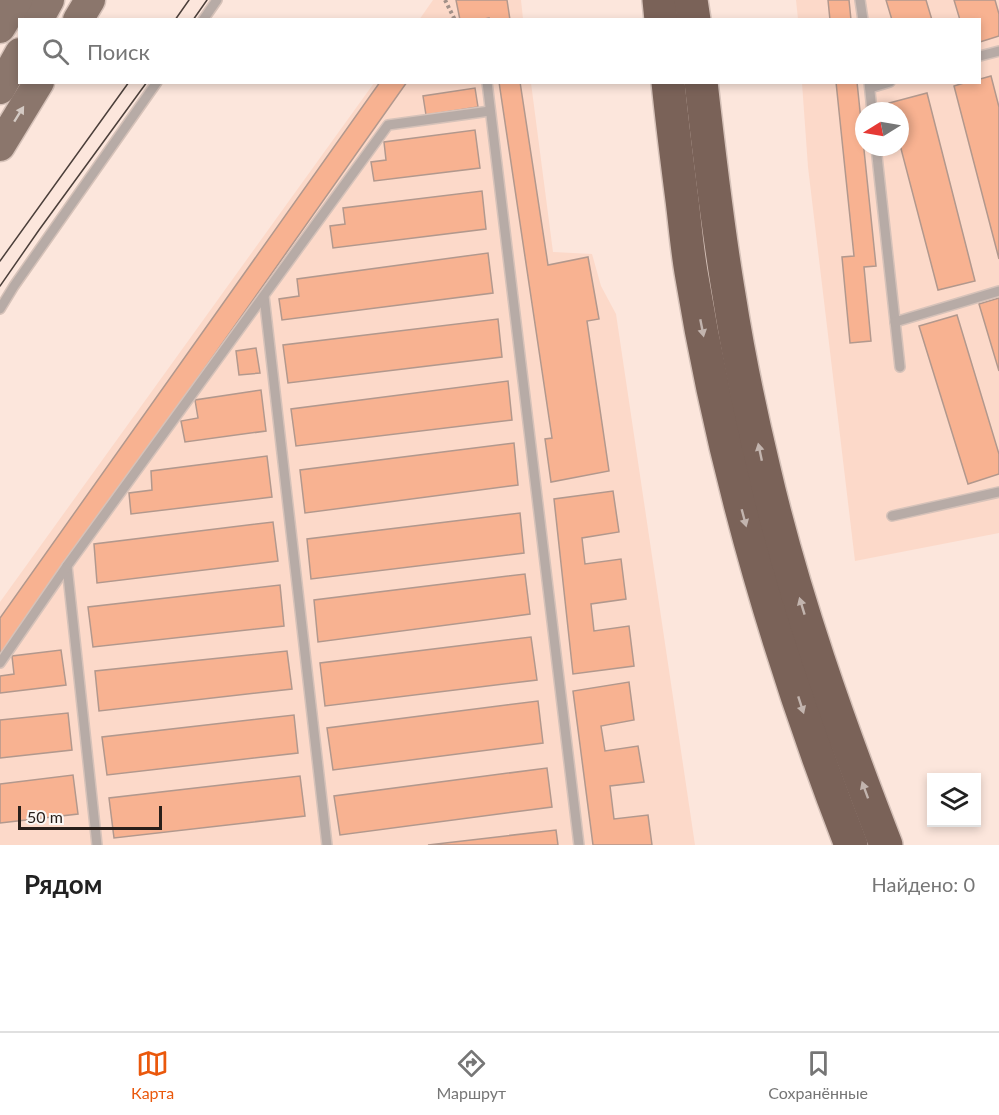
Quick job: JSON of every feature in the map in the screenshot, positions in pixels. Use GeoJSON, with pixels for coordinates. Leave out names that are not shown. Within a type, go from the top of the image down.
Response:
{"type":"FeatureCollection","features":[{"type":"Feature","properties":{"kind":"highway"},"geometry":{"type":"LineString","coordinates":[[659,0],[661,18]]}},
{"type":"Feature","properties":{"kind":"highway"},"geometry":{"type":"LineString","coordinates":[[691,0],[694,18]]}},
{"type":"Feature","properties":{"kind":"highway"},"geometry":{"type":"LineString","coordinates":[[668,84],[691,270],[733,478],[754,557],[834,802],[851,845]]}},
{"type":"Feature","properties":{"kind":"highway"},"geometry":{"type":"LineString","coordinates":[[701,84],[728,294],[764,471],[785,549],[833,702],[886,845]]}},
{"type":"Feature","properties":{"kind":"main road"},"geometry":{"type":"LineString","coordinates":[[0,28],[17,0]]}},
{"type":"Feature","properties":{"kind":"main road"},"geometry":{"type":"LineString","coordinates":[[39,18],[49,0]]}},
{"type":"Feature","properties":{"kind":"main road"},"geometry":{"type":"LineString","coordinates":[[79,18],[90,0]]}},
{"type":"Feature","properties":{"kind":"main road"},"geometry":{"type":"LineString","coordinates":[[643,0],[646,18]]}},
{"type":"Feature","properties":{"kind":"main road"},"geometry":{"type":"LineString","coordinates":[[708,0],[710,18]]}},
{"type":"Feature","properties":{"kind":"main road"},"geometry":{"type":"LineString","coordinates":[[0,88],[18,56]]}},
{"type":"Feature","properties":{"kind":"main road"},"geometry":{"type":"LineString","coordinates":[[0,146],[38,84]]}},
{"type":"Feature","properties":{"kind":"main road"},"geometry":{"type":"LineString","coordinates":[[655,84],[665,147],[691,270]]}},
{"type":"Feature","properties":{"kind":"main road"},"geometry":{"type":"LineString","coordinates":[[717,84],[728,180],[737,339]]}},
{"type":"Feature","properties":{"kind":"lane"},"geometry":{"type":"LineString","coordinates":[[204,18],[217,0]]}},
{"type":"Feature","properties":{"kind":"lane"},"geometry":{"type":"LineString","coordinates":[[860,0],[862,18]]}},
{"type":"Feature","properties":{"kind":"lane"},"geometry":{"type":"LineString","coordinates":[[981,57],[999,51]]}},
{"type":"Feature","properties":{"kind":"lane"},"geometry":{"type":"LineString","coordinates":[[0,309],[157,84]]}},
{"type":"Feature","properties":{"kind":"lane"},"geometry":{"type":"LineString","coordinates":[[487,84],[579,845]]}},
{"type":"Feature","properties":{"kind":"lane"},"geometry":{"type":"LineString","coordinates":[[870,85],[871,102]]}},
{"type":"Feature","properties":{"kind":"lane"},"geometry":{"type":"LineString","coordinates":[[0,663],[67,567],[388,125],[490,111]]}},
{"type":"Feature","properties":{"kind":"lane"},"geometry":{"type":"LineString","coordinates":[[877,156],[900,367]]}},
{"type":"Feature","properties":{"kind":"lane"},"geometry":{"type":"LineString","coordinates":[[895,322],[999,291]]}},
{"type":"Feature","properties":{"kind":"lane"},"geometry":{"type":"LineString","coordinates":[[264,296],[327,845]]}},
{"type":"Feature","properties":{"kind":"lane"},"geometry":{"type":"LineString","coordinates":[[892,516],[999,492]]}},
{"type":"Feature","properties":{"kind":"lane"},"geometry":{"type":"LineString","coordinates":[[67,567],[97,845]]}},
{"type":"Feature","properties":{"kind":"path"},"geometry":{"type":"LineString","coordinates":[[446,0],[454,18]]}},
{"type":"Feature","properties":{"kind":"shaded area"},"geometry":{"type":"Polygon","coordinates":[[[433,0],[521,0],[523,18],[420,18],[433,0]]]}},
{"type":"Feature","properties":{"kind":"shaded area"},"geometry":{"type":"Polygon","coordinates":[[[796,0],[999,0],[999,533],[855,561],[808,167],[802,84],[981,84],[981,18],[798,18],[796,0]]]}},
{"type":"Feature","properties":{"kind":"shaded area"},"geometry":{"type":"Polygon","coordinates":[[[373,84],[531,84],[553,252],[592,254],[601,286],[616,314],[695,845],[0,845],[0,602],[373,84]]]}},
{"type":"Feature","properties":{"kind":"building"},"geometry":{"type":"Polygon","coordinates":[[[456,0],[507,0],[510,18],[460,18],[456,0]]]}},
{"type":"Feature","properties":{"kind":"building"},"geometry":{"type":"Polygon","coordinates":[[[828,0],[849,0],[851,18],[830,18],[828,0]]]}},
{"type":"Feature","properties":{"kind":"building"},"geometry":{"type":"Polygon","coordinates":[[[886,0],[926,0],[931,18],[891,18],[886,0]]]}},
{"type":"Feature","properties":{"kind":"building"},"geometry":{"type":"Polygon","coordinates":[[[954,0],[995,0],[999,14],[999,36],[981,42],[981,18],[959,18],[954,0]]]}},
{"type":"Feature","properties":{"kind":"building"},"geometry":{"type":"Polygon","coordinates":[[[991,76],[999,107],[999,259],[954,86],[981,84],[981,79],[991,76]]]}},
{"type":"Feature","properties":{"kind":"building"},"geometry":{"type":"Polygon","coordinates":[[[379,84],[406,84],[0,658],[0,618],[379,84]]]}},
{"type":"Feature","properties":{"kind":"building"},"geometry":{"type":"Polygon","coordinates":[[[499,84],[520,84],[548,265],[588,257],[599,319],[587,321],[609,471],[551,482],[545,439],[552,438],[499,84]]]}},
{"type":"Feature","properties":{"kind":"building"},"geometry":{"type":"Polygon","coordinates":[[[836,84],[857,84],[859,102],[855,102],[855,156],[865,156],[876,266],[864,267],[871,341],[850,343],[842,257],[854,256],[836,84]]]}},
{"type":"Feature","properties":{"kind":"building"},"geometry":{"type":"Polygon","coordinates":[[[475,88],[478,107],[426,115],[423,96],[475,88]]]}},
{"type":"Feature","properties":{"kind":"building"},"geometry":{"type":"Polygon","coordinates":[[[927,93],[975,281],[938,290],[903,156],[909,156],[909,102],[893,102],[927,93]]]}},
{"type":"Feature","properties":{"kind":"building"},"geometry":{"type":"Polygon","coordinates":[[[475,130],[480,168],[374,181],[371,162],[386,160],[384,142],[475,130]]]}},
{"type":"Feature","properties":{"kind":"building"},"geometry":{"type":"Polygon","coordinates":[[[482,191],[486,229],[333,248],[330,226],[345,224],[343,208],[482,191]]]}},
{"type":"Feature","properties":{"kind":"building"},"geometry":{"type":"Polygon","coordinates":[[[488,253],[493,293],[282,320],[279,299],[299,296],[297,279],[488,253]]]}},
{"type":"Feature","properties":{"kind":"building"},"geometry":{"type":"Polygon","coordinates":[[[999,298],[999,371],[979,304],[999,298]]]}},
{"type":"Feature","properties":{"kind":"building"},"geometry":{"type":"Polygon","coordinates":[[[957,315],[999,454],[999,474],[968,484],[919,326],[957,315]]]}},
{"type":"Feature","properties":{"kind":"building"},"geometry":{"type":"Polygon","coordinates":[[[498,319],[502,357],[288,383],[283,345],[498,319]]]}},
{"type":"Feature","properties":{"kind":"building"},"geometry":{"type":"Polygon","coordinates":[[[256,348],[260,373],[239,375],[236,351],[256,348]]]}},
{"type":"Feature","properties":{"kind":"building"},"geometry":{"type":"Polygon","coordinates":[[[508,381],[512,420],[296,446],[291,409],[508,381]]]}},
{"type":"Feature","properties":{"kind":"building"},"geometry":{"type":"Polygon","coordinates":[[[261,390],[266,431],[185,442],[181,421],[198,418],[195,400],[261,390]]]}},
{"type":"Feature","properties":{"kind":"building"},"geometry":{"type":"Polygon","coordinates":[[[514,443],[518,485],[305,513],[300,470],[514,443]]]}},
{"type":"Feature","properties":{"kind":"building"},"geometry":{"type":"Polygon","coordinates":[[[267,456],[272,497],[131,514],[129,493],[152,490],[151,471],[267,456]]]}},
{"type":"Feature","properties":{"kind":"building"},"geometry":{"type":"Polygon","coordinates":[[[613,491],[619,532],[582,538],[585,564],[621,559],[626,599],[591,604],[594,631],[629,626],[634,666],[573,674],[554,499],[613,491]]]}},
{"type":"Feature","properties":{"kind":"building"},"geometry":{"type":"Polygon","coordinates":[[[520,513],[524,553],[311,579],[307,539],[520,513]]]}},
{"type":"Feature","properties":{"kind":"building"},"geometry":{"type":"Polygon","coordinates":[[[273,522],[278,561],[97,583],[94,544],[273,522]]]}},
{"type":"Feature","properties":{"kind":"building"},"geometry":{"type":"Polygon","coordinates":[[[525,574],[530,614],[318,642],[314,600],[525,574]]]}},
{"type":"Feature","properties":{"kind":"building"},"geometry":{"type":"Polygon","coordinates":[[[280,585],[284,626],[93,647],[88,607],[280,585]]]}},
{"type":"Feature","properties":{"kind":"building"},"geometry":{"type":"Polygon","coordinates":[[[531,637],[537,680],[325,706],[320,663],[531,637]]]}},
{"type":"Feature","properties":{"kind":"building"},"geometry":{"type":"Polygon","coordinates":[[[61,650],[66,685],[0,693],[0,676],[14,674],[12,656],[61,650]]]}},
{"type":"Feature","properties":{"kind":"building"},"geometry":{"type":"Polygon","coordinates":[[[287,651],[292,689],[99,711],[95,671],[287,651]]]}},
{"type":"Feature","properties":{"kind":"building"},"geometry":{"type":"Polygon","coordinates":[[[629,682],[634,720],[601,726],[605,751],[638,746],[644,782],[610,786],[614,819],[648,815],[652,845],[593,845],[573,691],[629,682]]]}},
{"type":"Feature","properties":{"kind":"building"},"geometry":{"type":"Polygon","coordinates":[[[538,701],[543,743],[333,770],[327,728],[538,701]]]}},
{"type":"Feature","properties":{"kind":"building"},"geometry":{"type":"Polygon","coordinates":[[[68,713],[72,750],[0,758],[0,720],[68,713]]]}},
{"type":"Feature","properties":{"kind":"building"},"geometry":{"type":"Polygon","coordinates":[[[294,715],[298,753],[107,775],[102,737],[294,715]]]}},
{"type":"Feature","properties":{"kind":"building"},"geometry":{"type":"Polygon","coordinates":[[[547,768],[552,807],[340,835],[334,796],[547,768]]]}},
{"type":"Feature","properties":{"kind":"building"},"geometry":{"type":"Polygon","coordinates":[[[73,775],[78,814],[0,823],[0,784],[73,775]]]}},
{"type":"Feature","properties":{"kind":"building"},"geometry":{"type":"Polygon","coordinates":[[[300,776],[305,816],[114,838],[109,798],[300,776]]]}},
{"type":"Feature","properties":{"kind":"building"},"geometry":{"type":"Polygon","coordinates":[[[556,830],[558,845],[428,845],[556,830]]]}},
{"type":"Feature","properties":{"kind":"tram line"},"geometry":{"type":"LineString","coordinates":[[176,18],[189,0]]}},
{"type":"Feature","properties":{"kind":"tram line"},"geometry":{"type":"LineString","coordinates":[[194,18],[207,0]]}},
{"type":"Feature","properties":{"kind":"tram line"},"geometry":{"type":"LineString","coordinates":[[0,261],[128,84]]}},
{"type":"Feature","properties":{"kind":"tram line"},"geometry":{"type":"LineString","coordinates":[[0,286],[146,84]]}}]}
